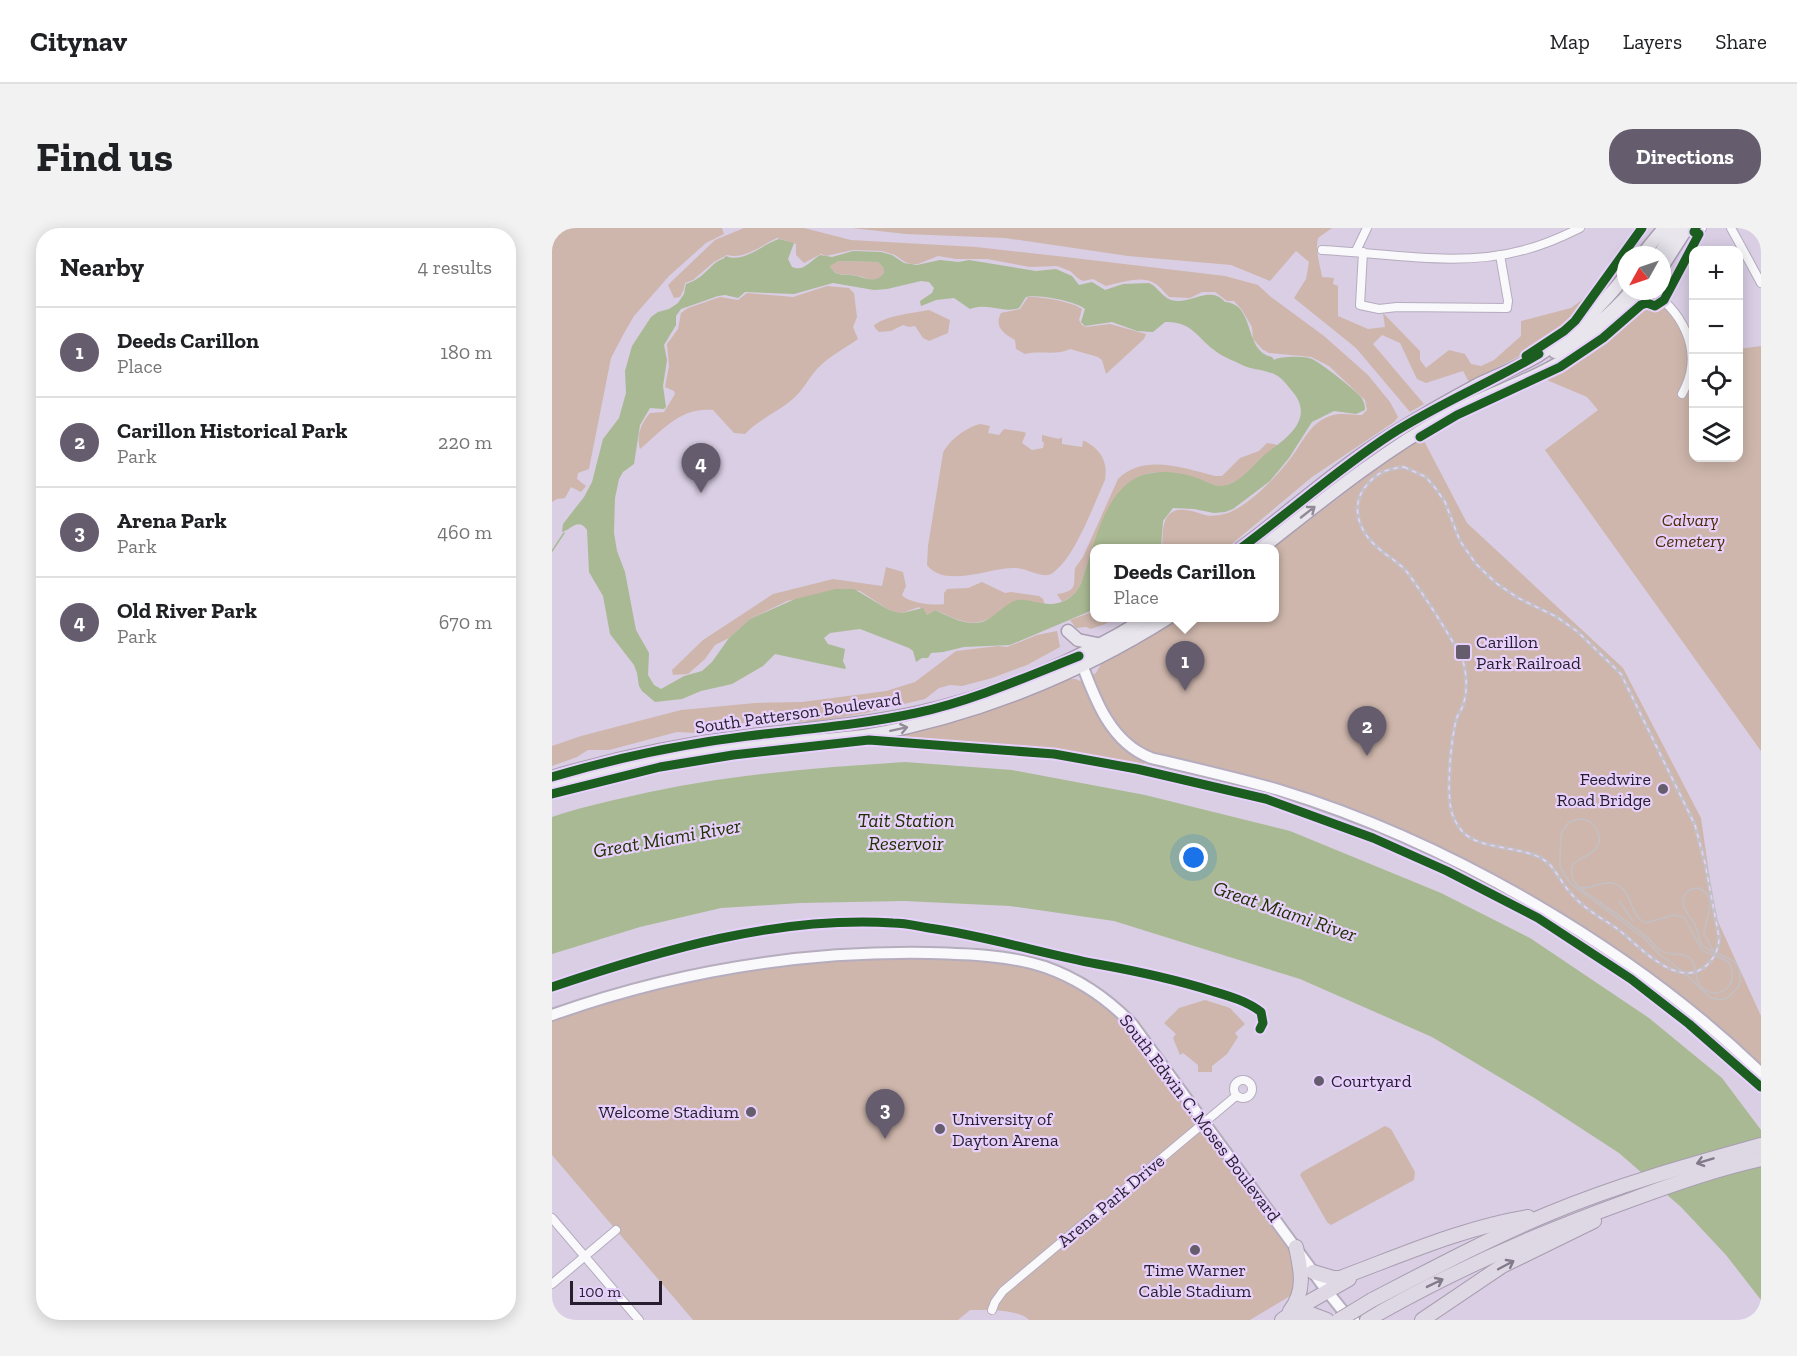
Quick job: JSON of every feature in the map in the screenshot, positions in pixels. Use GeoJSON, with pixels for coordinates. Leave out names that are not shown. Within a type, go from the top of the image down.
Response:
{"type":"FeatureCollection","features":[{"type":"Feature","properties":{"kind":"highway"},"geometry":{"type":"LineString","coordinates":[[1339,1320],[1439,1265],[1548,1214],[1652,1177],[1761,1145]]}},
{"type":"Feature","properties":{"kind":"highway"},"geometry":{"type":"LineString","coordinates":[[1422,1320],[1502,1266],[1614,1205],[1677,1183],[1761,1159]]}},
{"type":"Feature","properties":{"kind":"highway"},"geometry":{"type":"LineString","coordinates":[[1313,1272],[1340,1278],[1426,1245],[1512,1220],[1548,1214]]}},
{"type":"Feature","properties":{"kind":"highway"},"geometry":{"type":"LineString","coordinates":[[1367,1320],[1494,1254],[1595,1216]]}},
{"type":"Feature","properties":{"kind":"highway"},"geometry":{"type":"LineString","coordinates":[[1282,1320],[1293,1308],[1300,1290],[1301,1270],[1296,1247]]}},
{"type":"Feature","properties":{"kind":"highway"},"geometry":{"type":"LineString","coordinates":[[1282,1320],[1366,1269]]}},
{"type":"Feature","properties":{"kind":"highway"},"geometry":{"type":"LineString","coordinates":[[1282,1320],[1307,1314],[1327,1320]]}},
{"type":"Feature","properties":{"kind":"main road"},"geometry":{"type":"LineString","coordinates":[[1649,246],[1664,228]]}},
{"type":"Feature","properties":{"kind":"main road"},"geometry":{"type":"LineString","coordinates":[[1664,246],[1675,228]]}},
{"type":"Feature","properties":{"kind":"main road"},"geometry":{"type":"LineString","coordinates":[[1671,253],[1687,228]]}},
{"type":"Feature","properties":{"kind":"main road"},"geometry":{"type":"LineString","coordinates":[[1247,544],[1359,456],[1392,434],[1441,405],[1539,354],[1584,320],[1617,286]]}},
{"type":"Feature","properties":{"kind":"main road"},"geometry":{"type":"LineString","coordinates":[[1539,354],[1553,352],[1571,343],[1609,314],[1622,300]]}},
{"type":"Feature","properties":{"kind":"main road"},"geometry":{"type":"LineString","coordinates":[[1268,544],[1391,449],[1470,403],[1535,375],[1569,357],[1607,330],[1636,300]]}},
{"type":"Feature","properties":{"kind":"main road","name":"South Patterson Boulevard"},"geometry":{"type":"LineString","coordinates":[[552,777],[614,760],[712,741],[846,726],[917,713],[1081,661],[1139,622]]}},
{"type":"Feature","properties":{"kind":"main road","name":"South Patterson Boulevard"},"geometry":{"type":"LineString","coordinates":[[552,788],[683,757],[761,745],[868,735],[949,717],[985,705],[1139,636],[1162,622]]}},
{"type":"Feature","properties":{"kind":"main road"},"geometry":{"type":"LineString","coordinates":[[1068,631],[1078,640],[1102,645]]}},
{"type":"Feature","properties":{"kind":"main road"},"geometry":{"type":"LineString","coordinates":[[1081,661],[1113,728],[1132,749],[1151,758],[1278,790],[1311,801],[1439,854],[1518,896],[1601,945],[1684,1006],[1761,1073]]}},
{"type":"Feature","properties":{"kind":"main road","name":"South Edwin C. Moses Boulevard"},"geometry":{"type":"LineString","coordinates":[[552,1015],[645,986],[700,973],[817,956],[946,954],[997,957],[1032,964],[1064,975],[1086,985],[1119,1010],[1144,1037],[1327,1291],[1343,1311],[1354,1320]]}},
{"type":"Feature","properties":{"kind":"street"},"geometry":{"type":"LineString","coordinates":[[1367,228],[1359,252],[1360,305],[1379,309],[1397,307],[1507,309],[1508,301],[1500,255]]}},
{"type":"Feature","properties":{"kind":"street"},"geometry":{"type":"LineString","coordinates":[[1322,250],[1460,258],[1500,255],[1535,247],[1580,228]]}},
{"type":"Feature","properties":{"kind":"street"},"geometry":{"type":"LineString","coordinates":[[1671,287],[1702,228]]}},
{"type":"Feature","properties":{"kind":"street"},"geometry":{"type":"LineString","coordinates":[[1731,228],[1761,283]]}},
{"type":"Feature","properties":{"kind":"street"},"geometry":{"type":"LineString","coordinates":[[1664,300],[1679,320],[1688,338],[1693,356],[1688,383],[1682,394]]}},
{"type":"Feature","properties":{"kind":"street","name":"Arena Park Drive"},"geometry":{"type":"LineString","coordinates":[[992,1310],[1003,1291],[1236,1096]]}},
{"type":"Feature","properties":{"kind":"street"},"geometry":{"type":"LineString","coordinates":[[552,1218],[639,1320]]}},
{"type":"Feature","properties":{"kind":"street"},"geometry":{"type":"LineString","coordinates":[[552,1284],[615,1230]]}},
{"type":"Feature","properties":{"kind":"green space"},"geometry":{"type":"Polygon","coordinates":[[[552,228],[722,228],[724,234],[706,243],[669,276],[634,316],[611,358],[589,469],[578,473],[577,479],[586,486],[581,492],[571,487],[565,498],[552,502],[552,228]]]}},
{"type":"Feature","properties":{"kind":"green space"},"geometry":{"type":"Polygon","coordinates":[[[744,228],[804,228],[851,240],[976,247],[1225,276],[1258,285],[1324,336],[1368,375],[1390,402],[1398,417],[1394,422],[1312,477],[1232,544],[1162,544],[1164,524],[1172,512],[1183,510],[1214,516],[1237,509],[1270,482],[1317,423],[1334,415],[1362,415],[1367,410],[1365,400],[1329,366],[1311,357],[1269,353],[1262,349],[1253,339],[1252,327],[1242,310],[1234,301],[1227,301],[1215,292],[1202,292],[1190,298],[1169,297],[1149,281],[1130,280],[1106,286],[1093,279],[1083,281],[1070,271],[1057,266],[1030,267],[987,259],[956,259],[938,256],[918,264],[911,264],[882,251],[853,250],[826,256],[821,254],[804,263],[796,255],[796,244],[777,238],[747,254],[727,255],[714,262],[693,280],[685,283],[680,297],[674,298],[668,285],[715,240],[744,228]]]}},
{"type":"Feature","properties":{"kind":"green space"},"geometry":{"type":"Polygon","coordinates":[[[852,228],[1332,228],[1318,238],[1317,248],[1322,277],[1334,278],[1333,284],[1338,286],[1338,316],[1368,329],[1385,327],[1383,313],[1420,351],[1420,360],[1426,368],[1449,350],[1465,354],[1471,364],[1481,366],[1494,360],[1521,336],[1521,321],[1571,308],[1609,279],[1617,268],[1617,277],[1603,295],[1535,348],[1469,382],[1463,371],[1426,383],[1417,379],[1400,343],[1382,335],[1373,344],[1424,404],[1410,412],[1356,348],[1294,298],[1306,279],[1309,262],[1296,251],[1270,281],[1231,265],[1128,256],[1005,238],[906,234],[852,228]]]}},
{"type":"Feature","properties":{"kind":"green space"},"geometry":{"type":"Polygon","coordinates":[[[835,261],[878,262],[884,272],[874,279],[839,274],[831,269],[830,265],[835,261]]]}},
{"type":"Feature","properties":{"kind":"green space"},"geometry":{"type":"Polygon","coordinates":[[[827,286],[849,288],[854,293],[857,317],[853,327],[858,339],[822,364],[794,398],[745,434],[734,433],[713,410],[691,412],[673,421],[640,449],[639,435],[644,421],[650,413],[664,412],[675,394],[674,391],[665,387],[669,366],[667,344],[678,329],[681,313],[688,308],[720,297],[738,300],[747,293],[793,297],[827,286]]]}},
{"type":"Feature","properties":{"kind":"green space"},"geometry":{"type":"Polygon","coordinates":[[[1028,297],[1040,297],[1078,306],[1082,309],[1079,320],[1086,327],[1110,324],[1146,334],[1144,339],[1106,374],[1102,360],[1098,357],[1070,349],[1025,354],[1016,349],[1015,340],[1003,332],[999,326],[999,318],[1001,313],[1020,309],[1028,297]]]}},
{"type":"Feature","properties":{"kind":"green space","name":"Calvary Cemetery"},"geometry":{"type":"Polygon","coordinates":[[[1639,300],[1661,300],[1673,311],[1689,347],[1689,462],[1743,462],[1743,348],[1761,346],[1761,751],[1545,450],[1598,410],[1587,397],[1535,375],[1639,300]]]}},
{"type":"Feature","properties":{"kind":"green space"},"geometry":{"type":"Polygon","coordinates":[[[929,310],[950,320],[948,333],[929,341],[923,338],[915,326],[903,325],[891,331],[879,332],[874,325],[894,316],[929,310]]]}},
{"type":"Feature","properties":{"kind":"green space"},"geometry":{"type":"Polygon","coordinates":[[[980,424],[990,426],[988,433],[999,435],[1004,429],[1026,433],[1022,443],[1032,450],[1043,448],[1042,435],[1059,439],[1062,437],[1062,444],[1082,447],[1085,441],[1102,457],[1106,473],[1105,480],[1089,516],[1070,554],[1050,574],[1041,575],[1015,568],[956,576],[935,572],[927,565],[943,453],[949,443],[959,435],[980,424]]]}},
{"type":"Feature","properties":{"kind":"green space"},"geometry":{"type":"Polygon","coordinates":[[[1422,437],[1467,523],[1623,668],[1701,818],[1715,915],[1761,1016],[1761,1073],[1684,1006],[1508,890],[1342,813],[1151,758],[1137,769],[1054,754],[882,741],[881,735],[989,711],[1070,679],[1080,681],[1096,673],[1101,664],[1173,622],[1279,622],[1278,544],[1422,437]]]}},
{"type":"Feature","properties":{"kind":"green space"},"geometry":{"type":"Polygon","coordinates":[[[1267,443],[1278,445],[1240,479],[1223,487],[1169,472],[1141,476],[1126,486],[1114,499],[1094,544],[1090,544],[1090,555],[1078,590],[1062,602],[1057,594],[1069,591],[1074,586],[1075,568],[1083,557],[1118,479],[1128,471],[1139,466],[1165,465],[1222,476],[1240,458],[1259,451],[1267,443]]]}},
{"type":"Feature","properties":{"kind":"green space"},"geometry":{"type":"Polygon","coordinates":[[[886,567],[903,572],[906,586],[902,595],[916,602],[944,604],[944,593],[947,589],[968,588],[982,582],[1005,593],[1039,596],[1045,605],[1011,603],[991,618],[974,623],[935,610],[927,615],[919,607],[902,613],[896,612],[860,591],[841,589],[787,601],[750,619],[729,638],[715,645],[705,659],[688,674],[673,675],[672,670],[703,640],[773,594],[833,579],[882,586],[886,567]]]}},
{"type":"Feature","properties":{"kind":"green space"},"geometry":{"type":"Polygon","coordinates":[[[1090,613],[1090,622],[1108,622],[1091,629],[1076,628],[1070,620],[1090,613]]]}},
{"type":"Feature","properties":{"kind":"green space"},"geometry":{"type":"Polygon","coordinates":[[[1057,631],[1060,647],[1027,665],[962,686],[950,685],[939,688],[925,699],[819,721],[715,724],[697,733],[677,732],[609,750],[588,750],[577,757],[552,766],[552,746],[581,736],[681,710],[755,703],[802,702],[886,691],[915,682],[956,651],[1007,647],[1037,635],[1057,631]]]}},
{"type":"Feature","properties":{"kind":"green space"},"geometry":{"type":"Polygon","coordinates":[[[910,953],[1043,967],[1119,1010],[1296,1247],[1300,1290],[1250,1320],[1029,1320],[1010,1312],[970,1310],[958,1320],[693,1320],[552,1155],[552,1015],[700,973],[910,953]]]}},
{"type":"Feature","properties":{"kind":"green space"},"geometry":{"type":"Polygon","coordinates":[[[1205,1000],[1230,1008],[1245,1024],[1235,1033],[1238,1037],[1227,1054],[1212,1066],[1212,1072],[1198,1072],[1198,1065],[1183,1053],[1180,1055],[1173,1038],[1176,1034],[1164,1023],[1179,1008],[1205,1000]]]}},
{"type":"Feature","properties":{"kind":"green space"},"geometry":{"type":"Polygon","coordinates":[[[1385,1126],[1391,1129],[1415,1172],[1414,1180],[1331,1225],[1327,1222],[1300,1175],[1385,1126]]]}},
{"type":"Feature","properties":{"kind":"water"},"geometry":{"type":"Polygon","coordinates":[[[779,239],[794,243],[788,259],[792,267],[796,268],[803,267],[820,255],[832,257],[853,251],[881,252],[892,255],[904,263],[917,265],[940,260],[959,262],[969,260],[1036,271],[1056,269],[1072,276],[1079,285],[1092,282],[1105,290],[1123,284],[1149,283],[1168,299],[1178,301],[1212,295],[1235,305],[1241,311],[1257,346],[1263,353],[1274,360],[1298,357],[1316,361],[1361,397],[1365,410],[1356,414],[1334,411],[1312,422],[1289,458],[1270,481],[1233,509],[1214,513],[1173,508],[1163,521],[1161,544],[1093,544],[1102,520],[1114,498],[1138,477],[1155,472],[1172,472],[1223,486],[1234,482],[1246,473],[1266,453],[1287,437],[1298,423],[1301,408],[1292,391],[1276,375],[1223,356],[1193,330],[1181,324],[1165,322],[1153,332],[1137,331],[1112,322],[1085,326],[1081,322],[1085,309],[1065,301],[1038,296],[1026,297],[1019,308],[1008,310],[984,307],[970,309],[954,298],[936,300],[921,306],[920,301],[932,293],[934,288],[929,282],[921,281],[874,290],[833,283],[794,294],[745,292],[738,298],[718,296],[681,309],[676,316],[676,325],[664,345],[667,360],[663,386],[666,407],[664,409],[650,408],[640,425],[634,464],[623,472],[619,479],[615,498],[614,533],[617,551],[625,572],[636,630],[649,653],[648,675],[654,685],[661,689],[684,676],[702,671],[712,662],[729,638],[750,619],[795,599],[836,589],[854,589],[896,612],[902,613],[923,608],[927,615],[935,610],[962,622],[977,623],[1018,600],[1055,604],[1072,596],[1079,587],[1090,553],[1090,611],[1010,645],[964,647],[931,653],[928,658],[922,658],[916,662],[913,651],[909,648],[860,629],[830,633],[824,638],[828,644],[845,649],[843,661],[845,669],[775,654],[763,666],[732,684],[701,691],[682,699],[655,702],[642,691],[634,665],[610,634],[603,596],[589,572],[587,530],[578,524],[562,532],[563,524],[584,497],[592,482],[603,439],[619,418],[626,393],[625,371],[632,346],[651,317],[678,303],[684,294],[686,284],[698,278],[726,256],[733,258],[746,255],[779,239]],[[838,261],[830,266],[838,274],[872,279],[879,278],[884,272],[878,262],[838,261]]]}},
{"type":"Feature","properties":{"kind":"water","name":"Tait Station Reservoir"},"geometry":{"type":"Polygon","coordinates":[[[905,762],[1012,770],[1145,795],[1290,831],[1441,893],[1530,938],[1649,1018],[1722,1078],[1761,1130],[1761,1300],[1726,1255],[1681,1207],[1619,1153],[1536,1099],[1432,1037],[1300,979],[1114,921],[1010,906],[904,901],[800,903],[721,908],[640,927],[552,954],[552,817],[612,801],[700,783],[802,770],[905,762]]]}},
{"type":"Feature","properties":{"kind":"waterway"},"geometry":{"type":"LineString","coordinates":[[552,551],[564,533]]}},
{"type":"Feature","properties":{"kind":"tram line"},"geometry":{"type":"LineString","coordinates":[[1580,888],[1608,883],[1619,886],[1628,896],[1636,915],[1647,923],[1673,915],[1684,917],[1702,950],[1727,961],[1730,965],[1732,970],[1730,985],[1719,992],[1704,989],[1690,958],[1660,950],[1647,937],[1580,888],[1577,885],[1572,875],[1573,864],[1594,850],[1599,839],[1599,834],[1591,822],[1582,819],[1568,823],[1561,834],[1560,867],[1570,883],[1644,938],[1659,954],[1681,970],[1711,998],[1721,1000],[1729,997],[1739,986],[1740,975],[1734,962],[1702,945],[1696,927],[1683,903],[1686,893],[1692,889],[1699,888],[1709,898],[1710,909],[1704,934],[1713,950]]}},
{"type":"Feature","properties":{"kind":"tram line"},"geometry":{"type":"LineString","coordinates":[[1619,901],[1633,921]]}},
{"type":"Feature","properties":{"kind":"railway"},"geometry":{"type":"LineString","coordinates":[[1404,467],[1426,477],[1436,489],[1445,502],[1460,541],[1476,564],[1496,583],[1518,598],[1557,617],[1578,632],[1621,674],[1695,825],[1705,863],[1719,941],[1712,959],[1696,972],[1684,973],[1660,964],[1619,930],[1580,903],[1544,860],[1525,852],[1490,845],[1470,838],[1456,822],[1449,796],[1450,767],[1455,726],[1466,693],[1466,674],[1463,662],[1414,581],[1403,568],[1370,540],[1359,520],[1359,497],[1363,490],[1376,476],[1391,469],[1404,467]]}},
{"type":"Feature","properties":{"kind":"cycle path"},"geometry":{"type":"LineString","coordinates":[[1526,356],[1575,321],[1642,228]]}},
{"type":"Feature","properties":{"kind":"cycle path"},"geometry":{"type":"LineString","coordinates":[[1420,437],[1457,415],[1560,367],[1603,338],[1641,305],[1647,303],[1655,306],[1664,300],[1699,234],[1694,232],[1696,228]]}},
{"type":"Feature","properties":{"kind":"cycle path"},"geometry":{"type":"LineString","coordinates":[[1246,544],[1390,435],[1539,354]]}},
{"type":"Feature","properties":{"kind":"cycle path"},"geometry":{"type":"LineString","coordinates":[[552,777],[674,747],[853,724],[916,713],[978,695],[1079,656]]}},
{"type":"Feature","properties":{"kind":"cycle path"},"geometry":{"type":"LineString","coordinates":[[552,794],[660,767],[733,755],[869,740],[1054,754],[1137,769],[1266,799],[1373,838],[1447,871],[1538,918],[1631,979],[1689,1024],[1761,1087]]}},
{"type":"Feature","properties":{"kind":"cycle path"},"geometry":{"type":"LineString","coordinates":[[552,987],[635,960],[720,938],[762,930],[849,922],[898,923],[971,935],[1198,987],[1238,999],[1256,1008],[1261,1012],[1263,1023],[1260,1029]]}},
{"type":"Feature","properties":{"kind":"place","name":"Old River Park"},"geometry":{"type":"Point","coordinates":[701,493]}},
{"type":"Feature","properties":{"kind":"place","name":"Carillon Park Railroad"},"geometry":{"type":"Point","coordinates":[1463,652]}},
{"type":"Feature","properties":{"kind":"place","name":"Deeds Carillon"},"geometry":{"type":"Point","coordinates":[1185,691]}},
{"type":"Feature","properties":{"kind":"place","name":"Carillon Historical Park"},"geometry":{"type":"Point","coordinates":[1367,756]}},
{"type":"Feature","properties":{"kind":"place","name":"Feedwire Road Bridge"},"geometry":{"type":"Point","coordinates":[1663,789]}},
{"type":"Feature","properties":{"kind":"place","name":"Courtyard"},"geometry":{"type":"Point","coordinates":[1319,1081]}},
{"type":"Feature","properties":{"kind":"place","name":"Welcome Stadium"},"geometry":{"type":"Point","coordinates":[751,1112]}},
{"type":"Feature","properties":{"kind":"place","name":"University of Dayton Arena"},"geometry":{"type":"Point","coordinates":[940,1129]}},
{"type":"Feature","properties":{"kind":"place","name":"Arena Park"},"geometry":{"type":"Point","coordinates":[885,1139]}},
{"type":"Feature","properties":{"kind":"place","name":"Time Warner Cable Stadium"},"geometry":{"type":"Point","coordinates":[1195,1250]}},
{"type":"Feature","properties":{"kind":"water label","name":"Great Miami River"},"geometry":{"type":"Point","coordinates":[667,838]}},
{"type":"Feature","properties":{"kind":"water label","name":"Great Miami River"},"geometry":{"type":"Point","coordinates":[1285,911]}}]}
